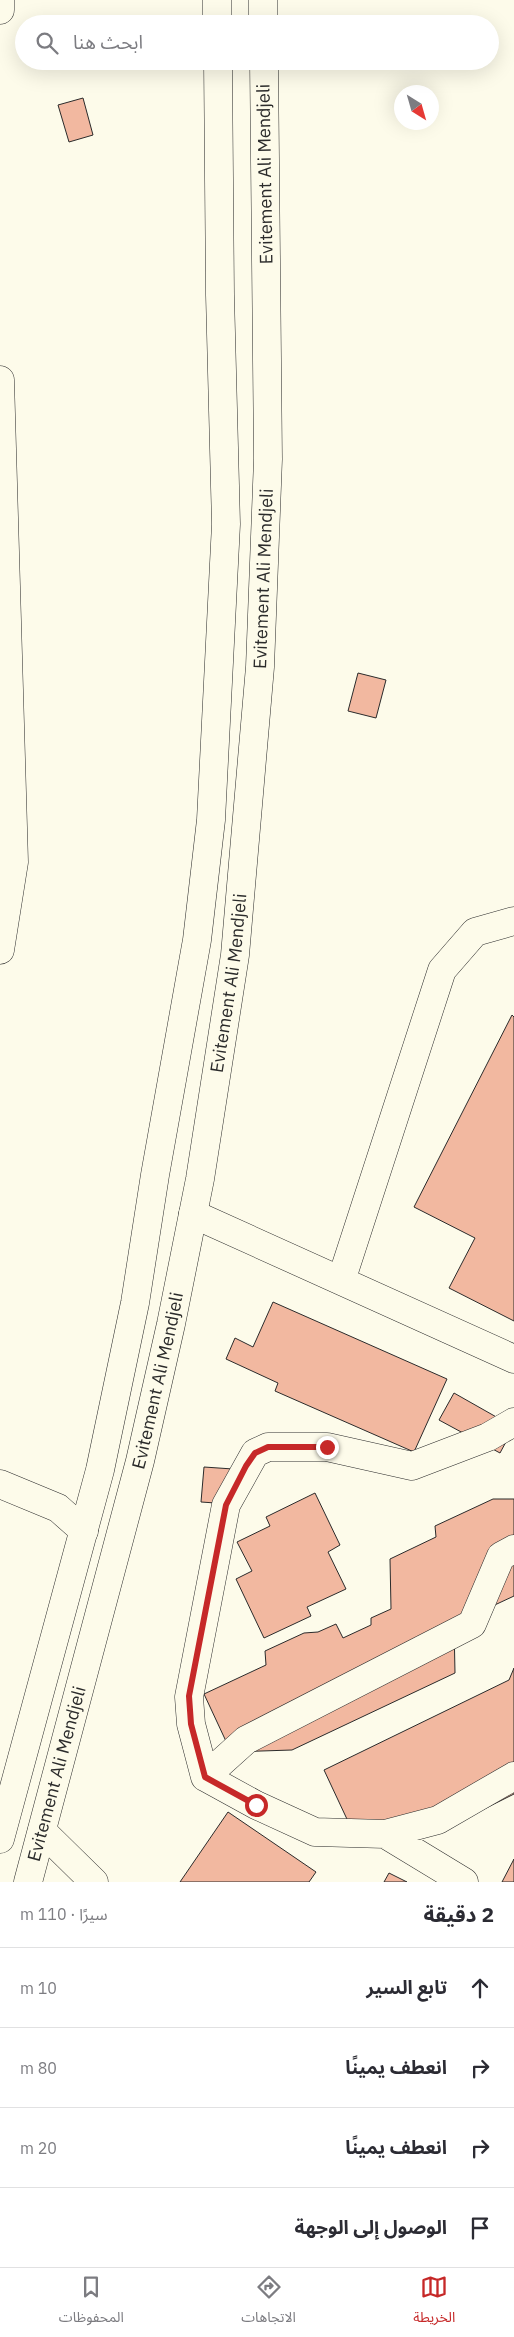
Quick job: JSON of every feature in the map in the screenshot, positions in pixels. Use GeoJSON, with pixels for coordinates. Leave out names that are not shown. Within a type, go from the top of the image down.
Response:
{"type":"FeatureCollection","features":[{"type":"Feature","properties":{"kind":"main road"},"geometry":{"type":"LineString","coordinates":[[0,0],[0,10]]}},
{"type":"Feature","properties":{"kind":"main road"},"geometry":{"type":"LineString","coordinates":[[217,0],[217,15]]}},
{"type":"Feature","properties":{"kind":"main road"},"geometry":{"type":"LineString","coordinates":[[263,0],[263,15]]}},
{"type":"Feature","properties":{"kind":"main road","name":"Evitement Ali Mendjeli"},"geometry":{"type":"LineString","coordinates":[[0,1839],[100,1470],[135,1303],[155,1175],[197,940],[211,820],[226,524],[220,295],[218,70]]}},
{"type":"Feature","properties":{"kind":"main road","name":"Evitement Ali Mendjeli"},"geometry":{"type":"LineString","coordinates":[[28,1882],[140,1461],[171,1324],[193,1214],[235,955],[260,667],[268,459],[264,70]]}},
{"type":"Feature","properties":{"kind":"main road"},"geometry":{"type":"LineString","coordinates":[[0,380],[14,862],[0,950]]}},
{"type":"Feature","properties":{"kind":"main road"},"geometry":{"type":"LineString","coordinates":[[341,1281],[442,970],[475,932],[514,921]]}},
{"type":"Feature","properties":{"kind":"main road"},"geometry":{"type":"LineString","coordinates":[[193,1214],[514,1359]]}},
{"type":"Feature","properties":{"kind":"main road"},"geometry":{"type":"LineString","coordinates":[[514,1422],[488,1437],[412,1466],[327,1447],[268,1447],[255,1453],[226,1505],[189,1696],[191,1724],[205,1777],[256,1805],[315,1832],[385,1834],[438,1820],[514,1776]]}},
{"type":"Feature","properties":{"kind":"main road"},"geometry":{"type":"LineString","coordinates":[[0,1484],[58,1508],[84,1531]]}},
{"type":"Feature","properties":{"kind":"main road"},"geometry":{"type":"LineString","coordinates":[[205,1777],[246,1740],[472,1624],[501,1556],[514,1549]]}},
{"type":"Feature","properties":{"kind":"main road"},"geometry":{"type":"LineString","coordinates":[[42,1831],[94,1882]]}},
{"type":"Feature","properties":{"kind":"main road"},"geometry":{"type":"LineString","coordinates":[[385,1834],[464,1882]]}},
{"type":"Feature","properties":{"kind":"building"},"geometry":{"type":"Polygon","coordinates":[[[83,98],[93,135],[69,142],[58,105],[83,98]]]}},
{"type":"Feature","properties":{"kind":"building"},"geometry":{"type":"Polygon","coordinates":[[[358,673],[386,680],[376,718],[348,711],[358,673]]]}},
{"type":"Feature","properties":{"kind":"building"},"geometry":{"type":"Polygon","coordinates":[[[512,1015],[514,1017],[514,1321],[449,1288],[475,1238],[414,1207],[512,1015]]]}},
{"type":"Feature","properties":{"kind":"building"},"geometry":{"type":"Polygon","coordinates":[[[273,1302],[447,1379],[414,1452],[275,1391],[278,1383],[226,1359],[235,1338],[253,1347],[273,1302]]]}},
{"type":"Feature","properties":{"kind":"building"},"geometry":{"type":"Polygon","coordinates":[[[454,1393],[514,1427],[500,1453],[439,1420],[454,1393]]]}},
{"type":"Feature","properties":{"kind":"building"},"geometry":{"type":"Polygon","coordinates":[[[204,1467],[233,1469],[230,1504],[201,1502],[204,1467]]]}},
{"type":"Feature","properties":{"kind":"building"},"geometry":{"type":"Polygon","coordinates":[[[315,1493],[340,1545],[328,1552],[346,1589],[307,1607],[311,1616],[264,1638],[236,1579],[252,1571],[237,1542],[270,1526],[266,1517],[315,1493]]]}},
{"type":"Feature","properties":{"kind":"building"},"geometry":{"type":"Polygon","coordinates":[[[493,1499],[514,1499],[514,1596],[454,1624],[455,1673],[292,1750],[231,1752],[204,1694],[266,1665],[265,1651],[304,1633],[318,1632],[336,1624],[343,1638],[371,1625],[371,1618],[391,1609],[390,1559],[436,1537],[435,1526],[493,1499]]]}},
{"type":"Feature","properties":{"kind":"building"},"geometry":{"type":"Polygon","coordinates":[[[514,1668],[514,1794],[462,1820],[353,1832],[324,1770],[509,1680],[514,1668]]]}},
{"type":"Feature","properties":{"kind":"building"},"geometry":{"type":"Polygon","coordinates":[[[228,1812],[316,1872],[309,1882],[180,1882],[228,1812]]]}},
{"type":"Feature","properties":{"kind":"building"},"geometry":{"type":"Polygon","coordinates":[[[514,1859],[514,1882],[502,1882],[514,1859]]]}},
{"type":"Feature","properties":{"kind":"building"},"geometry":{"type":"Polygon","coordinates":[[[389,1873],[407,1882],[384,1882],[389,1873]]]}},
{"type":"Feature","properties":{"kind":"route"},"geometry":{"type":"LineString","coordinates":[[256,1805],[205,1777],[191,1724],[189,1696],[226,1505],[246,1466],[255,1453],[268,1447],[327,1447]]}}]}
